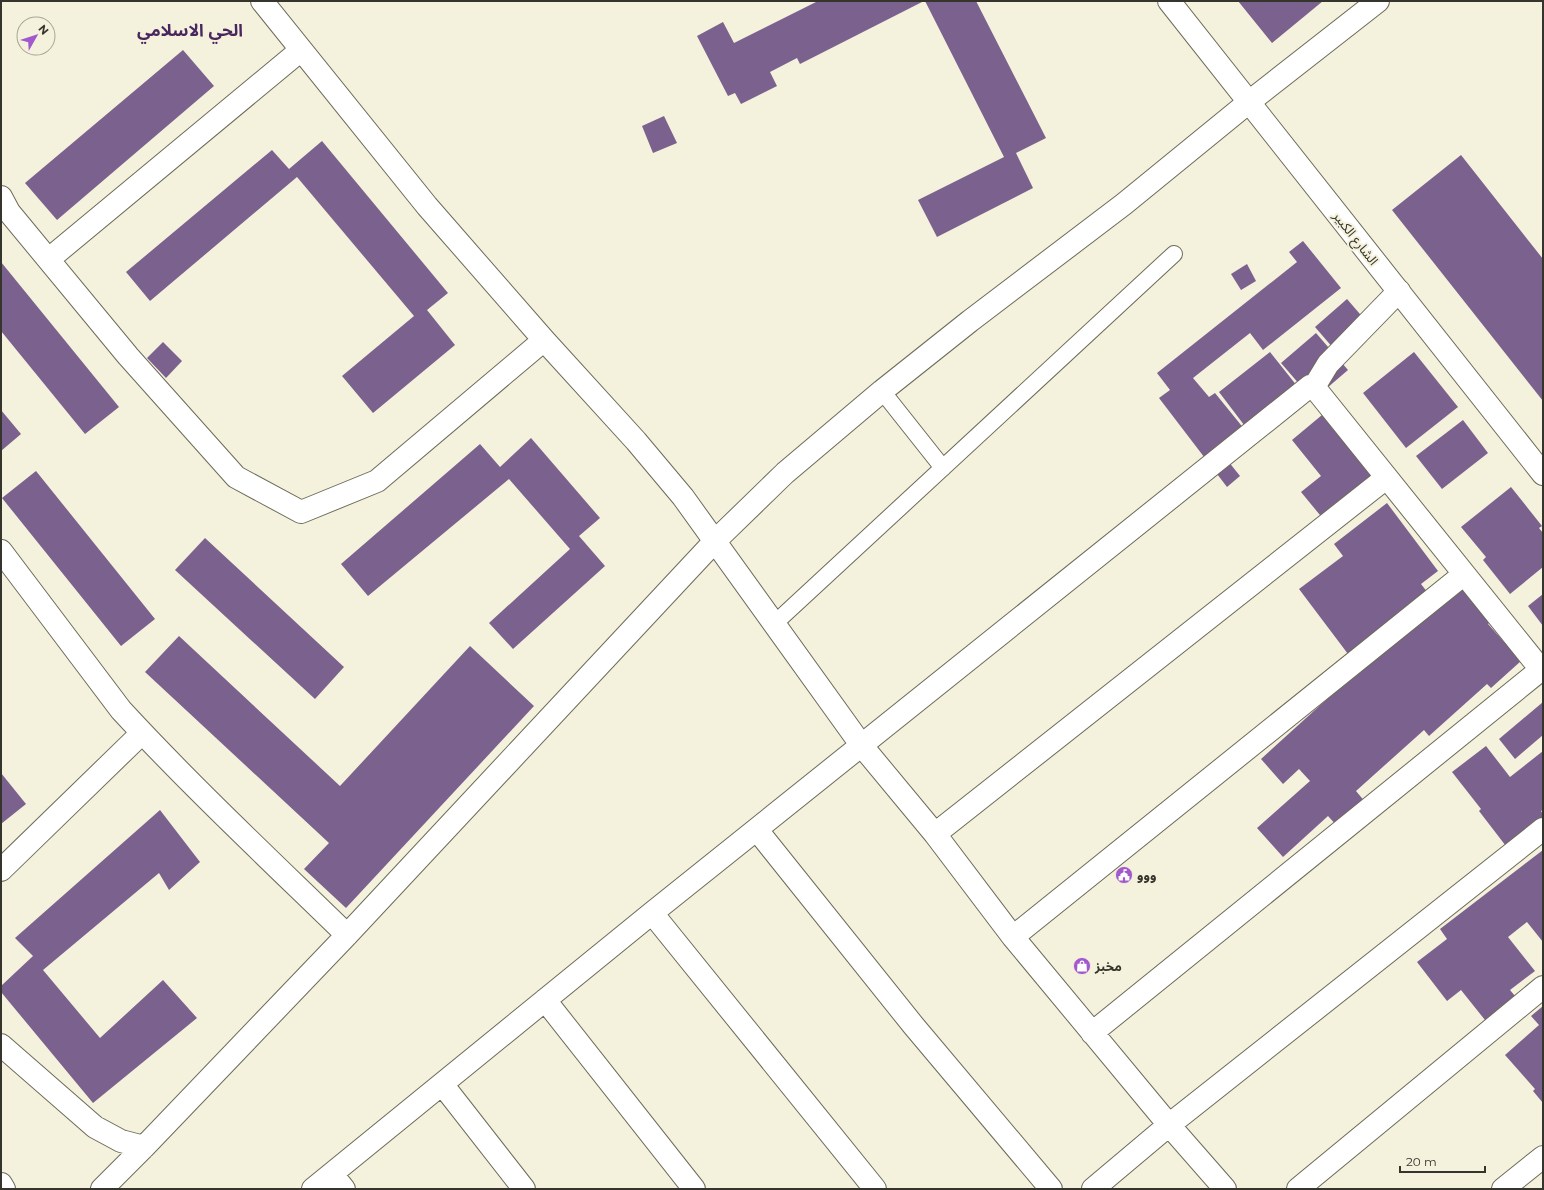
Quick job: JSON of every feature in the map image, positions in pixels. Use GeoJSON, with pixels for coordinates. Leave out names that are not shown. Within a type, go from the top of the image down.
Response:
{"type":"FeatureCollection","features":[{"type":"Feature","properties":{"kind":"street"},"geometry":{"type":"LineString","coordinates":[[262,1],[427,206],[683,496],[862,746],[935,834],[1013,938],[1169,1126],[1225,1189]]}},
{"type":"Feature","properties":{"kind":"street","name":"الشارع الكبير"},"geometry":{"type":"LineString","coordinates":[[1169,1],[1543,474]]}},
{"type":"Feature","properties":{"kind":"street"},"geometry":{"type":"LineString","coordinates":[[102,1189],[347,935],[715,541],[785,473],[882,391],[970,321],[1124,204],[1249,102],[1378,1]]}},
{"type":"Feature","properties":{"kind":"street"},"geometry":{"type":"LineString","coordinates":[[49,260],[301,50]]}},
{"type":"Feature","properties":{"kind":"street"},"geometry":{"type":"LineString","coordinates":[[1,196],[9,212],[128,356],[236,477],[301,512],[377,480],[544,340]]}},
{"type":"Feature","properties":{"kind":"street"},"geometry":{"type":"LineString","coordinates":[[1314,387],[1328,364],[1399,291]]}},
{"type":"Feature","properties":{"kind":"street"},"geometry":{"type":"LineString","coordinates":[[313,1189],[338,1182],[442,1084],[545,1000],[1301,392],[1310,386],[1314,387]]}},
{"type":"Feature","properties":{"kind":"street"},"geometry":{"type":"LineString","coordinates":[[1092,1033],[1542,670],[1463,575],[1314,387]]}},
{"type":"Feature","properties":{"kind":"street"},"geometry":{"type":"LineString","coordinates":[[935,834],[1386,478]]}},
{"type":"Feature","properties":{"kind":"street"},"geometry":{"type":"LineString","coordinates":[[1,551],[121,710],[142,733],[347,935]]}},
{"type":"Feature","properties":{"kind":"street"},"geometry":{"type":"LineString","coordinates":[[1013,938],[1463,575]]}},
{"type":"Feature","properties":{"kind":"street"},"geometry":{"type":"LineString","coordinates":[[1,870],[142,733]]}},
{"type":"Feature","properties":{"kind":"street"},"geometry":{"type":"LineString","coordinates":[[1094,1189],[1169,1126],[1543,829]]}},
{"type":"Feature","properties":{"kind":"street"},"geometry":{"type":"LineString","coordinates":[[757,830],[914,1025],[1051,1189]]}},
{"type":"Feature","properties":{"kind":"street"},"geometry":{"type":"LineString","coordinates":[[652,913],[875,1189]]}},
{"type":"Feature","properties":{"kind":"street"},"geometry":{"type":"LineString","coordinates":[[1298,1189],[1543,987]]}},
{"type":"Feature","properties":{"kind":"street"},"geometry":{"type":"LineString","coordinates":[[545,1000],[694,1189]]}},
{"type":"Feature","properties":{"kind":"street"},"geometry":{"type":"LineString","coordinates":[[1,1045],[95,1127],[121,1141],[144,1147]]}},
{"type":"Feature","properties":{"kind":"street"},"geometry":{"type":"LineString","coordinates":[[442,1084],[524,1189]]}},
{"type":"Feature","properties":{"kind":"street"},"geometry":{"type":"LineString","coordinates":[[1503,1189],[1543,1157]]}},
{"type":"Feature","properties":{"kind":"street"},"geometry":{"type":"LineString","coordinates":[[1,1184],[4,1189]]}},
{"type":"Feature","properties":{"kind":"lane"},"geometry":{"type":"LineString","coordinates":[[774,624],[1174,254]]}},
{"type":"Feature","properties":{"kind":"lane"},"geometry":{"type":"LineString","coordinates":[[882,391],[943,468]]}},
{"type":"Feature","properties":{"kind":"building"},"geometry":{"type":"Polygon","coordinates":[[[818,1],[924,1],[800,64],[797,58],[770,72],[777,86],[741,104],[735,93],[728,96],[697,36],[723,22],[734,43],[818,1]]]}},
{"type":"Feature","properties":{"kind":"building"},"geometry":{"type":"Polygon","coordinates":[[[925,1],[976,1],[1046,138],[1016,153],[1033,188],[937,237],[918,200],[1004,157],[925,1]]]}},
{"type":"Feature","properties":{"kind":"building"},"geometry":{"type":"Polygon","coordinates":[[[1238,1],[1323,1],[1272,43],[1238,1]]]}},
{"type":"Feature","properties":{"kind":"building"},"geometry":{"type":"Polygon","coordinates":[[[183,50],[214,86],[57,220],[25,183],[183,50]]]}},
{"type":"Feature","properties":{"kind":"building"},"geometry":{"type":"Polygon","coordinates":[[[664,116],[677,143],[653,153],[642,126],[664,116]]]}},
{"type":"Feature","properties":{"kind":"building"},"geometry":{"type":"Polygon","coordinates":[[[322,141],[448,293],[427,310],[455,345],[373,413],[342,376],[414,316],[297,177],[150,301],[126,272],[272,150],[289,169],[322,141]]]}},
{"type":"Feature","properties":{"kind":"building"},"geometry":{"type":"Polygon","coordinates":[[[1461,155],[1543,259],[1543,401],[1392,210],[1461,155]]]}},
{"type":"Feature","properties":{"kind":"building"},"geometry":{"type":"Polygon","coordinates":[[[1303,241],[1341,288],[1263,350],[1250,333],[1193,378],[1209,397],[1215,393],[1245,430],[1220,451],[1240,476],[1227,487],[1159,398],[1170,390],[1157,373],[1297,262],[1289,252],[1303,241]]]}},
{"type":"Feature","properties":{"kind":"building"},"geometry":{"type":"Polygon","coordinates":[[[1,262],[119,407],[85,434],[1,331],[1,262]]]}},
{"type":"Feature","properties":{"kind":"building"},"geometry":{"type":"Polygon","coordinates":[[[1247,264],[1256,281],[1241,290],[1231,274],[1247,264]]]}},
{"type":"Feature","properties":{"kind":"building"},"geometry":{"type":"Polygon","coordinates":[[[1347,299],[1372,328],[1340,356],[1315,327],[1347,299]]]}},
{"type":"Feature","properties":{"kind":"building"},"geometry":{"type":"Polygon","coordinates":[[[1316,333],[1348,370],[1313,400],[1281,363],[1316,333]]]}},
{"type":"Feature","properties":{"kind":"building"},"geometry":{"type":"Polygon","coordinates":[[[163,342],[182,361],[166,378],[147,358],[163,342]]]}},
{"type":"Feature","properties":{"kind":"building"},"geometry":{"type":"Polygon","coordinates":[[[1270,352],[1309,401],[1257,442],[1219,392],[1270,352]]]}},
{"type":"Feature","properties":{"kind":"building"},"geometry":{"type":"Polygon","coordinates":[[[1414,352],[1458,407],[1406,448],[1363,393],[1414,352]]]}},
{"type":"Feature","properties":{"kind":"building"},"geometry":{"type":"Polygon","coordinates":[[[1,410],[21,434],[1,451],[1,410]]]}},
{"type":"Feature","properties":{"kind":"building"},"geometry":{"type":"Polygon","coordinates":[[[1328,410],[1385,480],[1329,526],[1301,492],[1321,476],[1292,440],[1328,410]]]}},
{"type":"Feature","properties":{"kind":"building"},"geometry":{"type":"Polygon","coordinates":[[[1463,420],[1488,453],[1442,489],[1416,456],[1463,420]]]}},
{"type":"Feature","properties":{"kind":"building"},"geometry":{"type":"Polygon","coordinates":[[[531,438],[600,518],[579,536],[605,566],[513,649],[489,623],[570,549],[509,479],[368,596],[341,564],[480,444],[500,467],[531,438]]]}},
{"type":"Feature","properties":{"kind":"building"},"geometry":{"type":"Polygon","coordinates":[[[36,471],[155,619],[121,646],[2,498],[36,471]]]}},
{"type":"Feature","properties":{"kind":"building"},"geometry":{"type":"Polygon","coordinates":[[[1511,487],[1542,526],[1539,528],[1543,533],[1543,567],[1510,594],[1483,560],[1486,557],[1461,527],[1511,487]]]}},
{"type":"Feature","properties":{"kind":"building"},"geometry":{"type":"Polygon","coordinates":[[[1387,503],[1438,571],[1421,584],[1428,593],[1348,654],[1299,589],[1343,556],[1334,544],[1387,503]]]}},
{"type":"Feature","properties":{"kind":"building"},"geometry":{"type":"Polygon","coordinates":[[[205,538],[344,667],[315,699],[175,570],[205,538]]]}},
{"type":"Feature","properties":{"kind":"building"},"geometry":{"type":"Polygon","coordinates":[[[1456,582],[1491,621],[1488,624],[1521,661],[1491,688],[1487,684],[1429,736],[1424,730],[1356,791],[1366,803],[1339,828],[1328,816],[1283,857],[1257,828],[1310,781],[1299,769],[1283,784],[1261,759],[1456,582]]]}},
{"type":"Feature","properties":{"kind":"building"},"geometry":{"type":"Polygon","coordinates":[[[1543,594],[1543,626],[1528,606],[1543,594]]]}},
{"type":"Feature","properties":{"kind":"building"},"geometry":{"type":"Polygon","coordinates":[[[179,636],[340,786],[470,646],[534,706],[346,908],[304,869],[329,843],[145,672],[179,636]]]}},
{"type":"Feature","properties":{"kind":"building"},"geometry":{"type":"Polygon","coordinates":[[[1543,702],[1543,735],[1515,759],[1499,739],[1543,702]]]}},
{"type":"Feature","properties":{"kind":"building"},"geometry":{"type":"Polygon","coordinates":[[[1486,746],[1510,777],[1543,751],[1543,810],[1541,811],[1543,814],[1543,823],[1509,850],[1479,811],[1481,809],[1452,772],[1486,746]]]}},
{"type":"Feature","properties":{"kind":"building"},"geometry":{"type":"Polygon","coordinates":[[[1,773],[26,804],[1,824],[1,773]]]}},
{"type":"Feature","properties":{"kind":"building"},"geometry":{"type":"Polygon","coordinates":[[[160,810],[200,862],[169,890],[159,873],[43,970],[100,1038],[163,980],[197,1018],[93,1103],[1,992],[1,986],[33,956],[15,938],[160,810]]]}},
{"type":"Feature","properties":{"kind":"building"},"geometry":{"type":"Polygon","coordinates":[[[1543,850],[1543,942],[1527,922],[1508,937],[1535,971],[1510,990],[1520,1002],[1489,1025],[1461,990],[1447,1001],[1417,962],[1447,939],[1440,929],[1543,850]]]}},
{"type":"Feature","properties":{"kind":"building"},"geometry":{"type":"Polygon","coordinates":[[[1543,1006],[1543,1103],[1533,1091],[1535,1089],[1505,1055],[1539,1025],[1531,1016],[1543,1006]]]}},
{"type":"Feature","properties":{"kind":"place","name":"ووو"},"geometry":{"type":"Point","coordinates":[1124,875]}},
{"type":"Feature","properties":{"kind":"place","name":"مخبز"},"geometry":{"type":"Point","coordinates":[1082,966]}},
{"type":"Feature","properties":{"kind":"district","name":"الحي الاسلامي"},"geometry":{"type":"Point","coordinates":[190,30]}}]}
